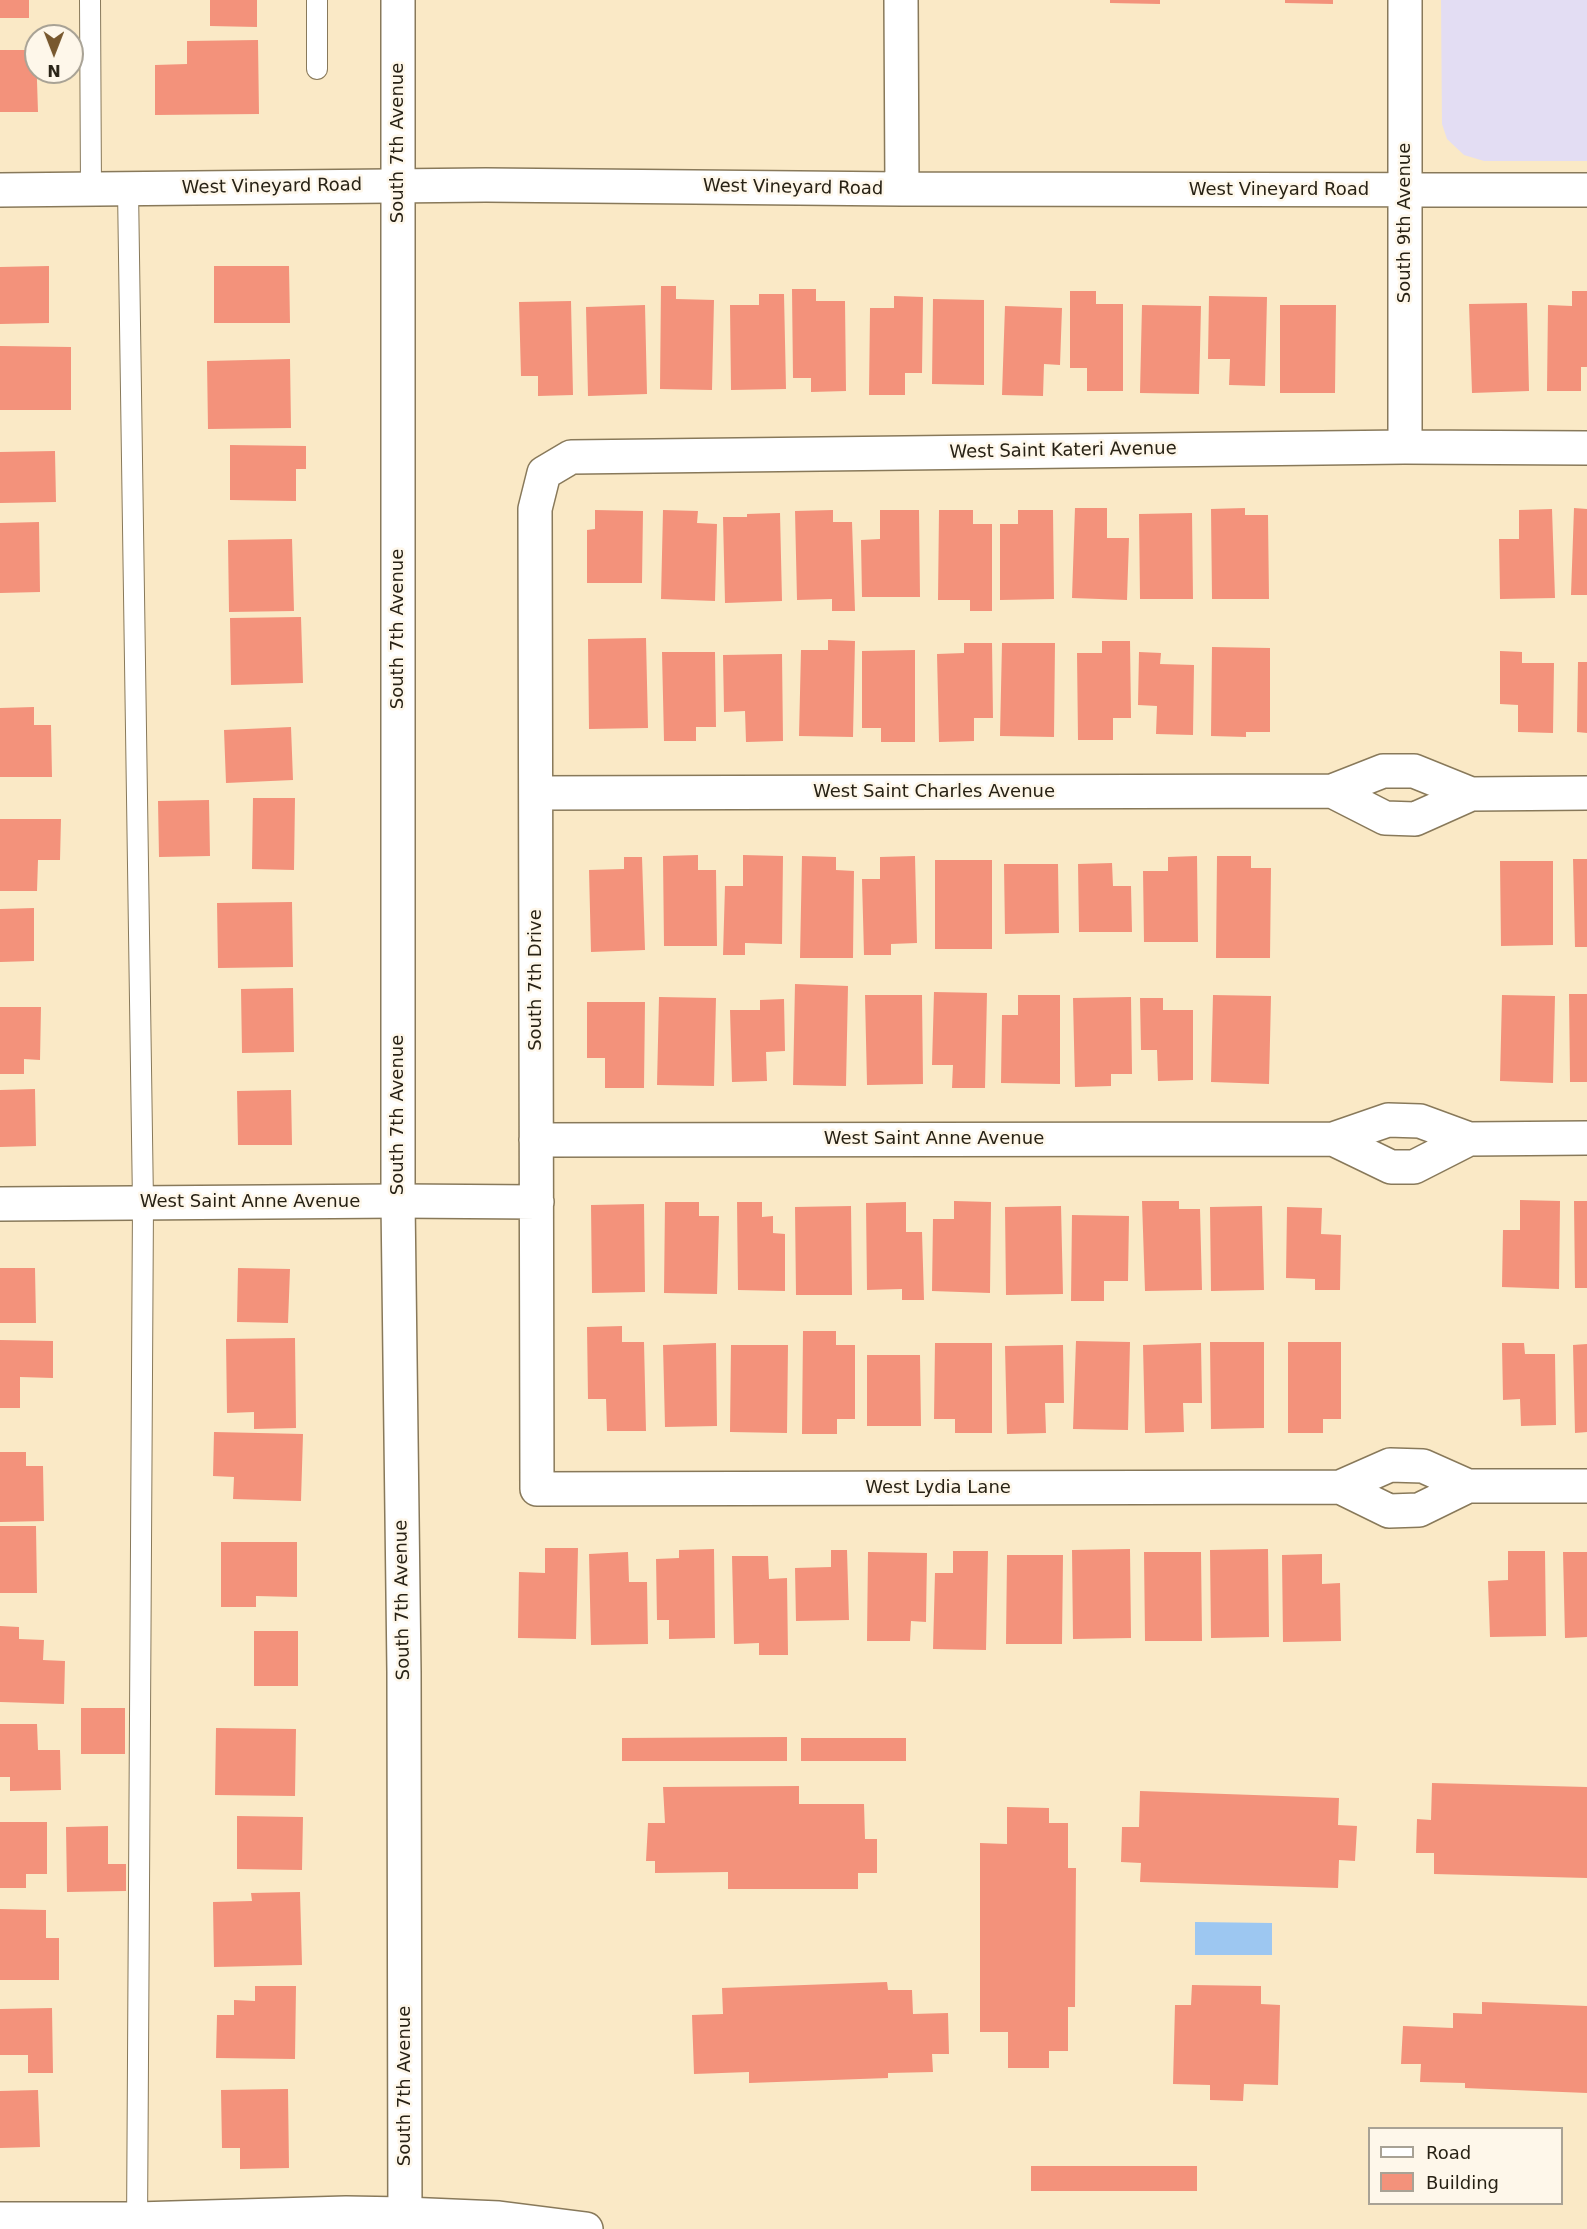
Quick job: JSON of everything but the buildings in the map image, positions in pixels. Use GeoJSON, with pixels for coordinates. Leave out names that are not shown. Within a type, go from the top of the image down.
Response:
{"type":"FeatureCollection","features":[{"type":"Feature","properties":{"kind":"street","name":"South 7th Avenue"},"geometry":{"type":"LineString","coordinates":[[398,0],[398,1201],[404,1672],[405,2221]]}},
{"type":"Feature","properties":{"kind":"street"},"geometry":{"type":"LineString","coordinates":[[901,0],[902,189]]}},
{"type":"Feature","properties":{"kind":"street","name":"South 9th Avenue"},"geometry":{"type":"LineString","coordinates":[[1404,447],[1406,0]]}},
{"type":"Feature","properties":{"kind":"street","name":"West Vineyard Road"},"geometry":{"type":"LineString","coordinates":[[0,190],[398,186],[1587,190]]}},
{"type":"Feature","properties":{"kind":"street","name":"West Saint Kateri Avenue"},"geometry":{"type":"LineString","coordinates":[[544,473],[571,457],[1404,447],[1587,448]]}},
{"type":"Feature","properties":{"kind":"street","name":"South 7th Drive"},"geometry":{"type":"LineString","coordinates":[[537,1489],[535,509],[544,473]]}},
{"type":"Feature","properties":{"kind":"street","name":"West Saint Charles Avenue"},"geometry":{"type":"LineString","coordinates":[[536,793],[1332,791],[1383,771],[1414,771],[1471,794],[1587,793]]}},
{"type":"Feature","properties":{"kind":"street","name":"West Saint Charles Avenue"},"geometry":{"type":"LineString","coordinates":[[1332,791],[1385,818],[1415,819],[1471,794]]}},
{"type":"Feature","properties":{"kind":"street","name":"West Saint Anne Avenue"},"geometry":{"type":"LineString","coordinates":[[536,1140],[1333,1138],[1388,1120],[1420,1121],[1469,1138],[1587,1138]]}},
{"type":"Feature","properties":{"kind":"street","name":"West Saint Anne Avenue"},"geometry":{"type":"LineString","coordinates":[[1333,1138],[1391,1167],[1414,1167],[1469,1138]]}},
{"type":"Feature","properties":{"kind":"street","name":"West Saint Anne Avenue"},"geometry":{"type":"LineString","coordinates":[[0,1204],[537,1202]]}},
{"type":"Feature","properties":{"kind":"street","name":"West Lydia Lane"},"geometry":{"type":"LineString","coordinates":[[537,1489],[1340,1487],[1390,1465],[1423,1466],[1468,1486],[1587,1486]]}},
{"type":"Feature","properties":{"kind":"street","name":"West Lydia Lane"},"geometry":{"type":"LineString","coordinates":[[1340,1487],[1389,1512],[1419,1510],[1468,1486]]}},
{"type":"Feature","properties":{"kind":"street"},"geometry":{"type":"LineString","coordinates":[[0,2219],[137,2224],[345,2213],[405,2221],[499,2218],[586,2229]]}},
{"type":"Feature","properties":{"kind":"lane"},"geometry":{"type":"LineString","coordinates":[[90,0],[91,190]]}},
{"type":"Feature","properties":{"kind":"lane"},"geometry":{"type":"LineString","coordinates":[[317,0],[317,69]]}},
{"type":"Feature","properties":{"kind":"lane"},"geometry":{"type":"LineString","coordinates":[[128,189],[143,1203],[137,2224]]}},
{"type":"Feature","properties":{"kind":"shaded area"},"geometry":{"type":"Polygon","coordinates":[[[1441,0],[1587,0],[1587,161],[1484,161],[1464,155],[1447,139],[1442,124],[1441,0]]]}},
{"type":"Feature","properties":{"kind":"water"},"geometry":{"type":"Polygon","coordinates":[[[1195,1922],[1272,1923],[1272,1955],[1195,1955],[1195,1922]]]}}]}
